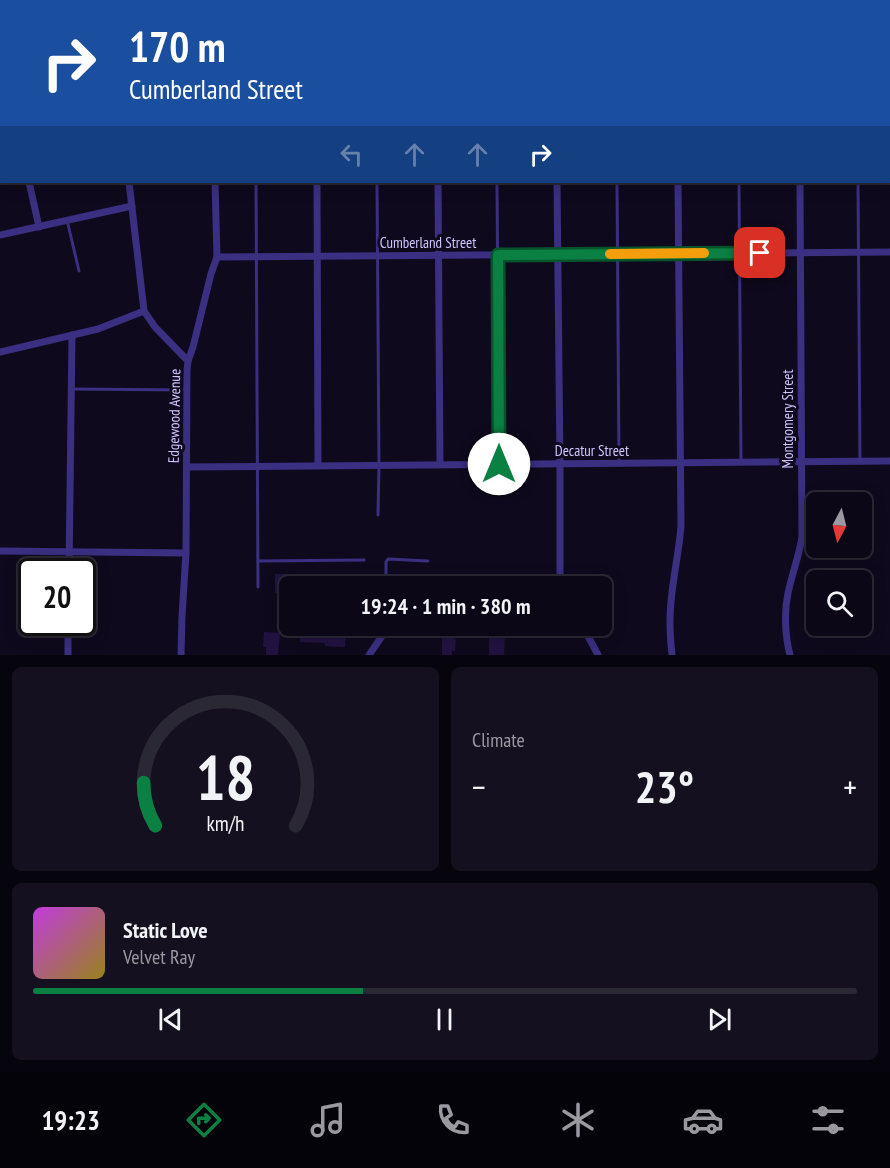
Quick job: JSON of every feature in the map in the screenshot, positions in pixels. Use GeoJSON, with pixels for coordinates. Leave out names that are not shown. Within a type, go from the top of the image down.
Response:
{"type":"FeatureCollection","features":[{"type":"Feature","properties":{"kind":"street"},"geometry":{"type":"LineString","coordinates":[[29,183],[39,226]]}},
{"type":"Feature","properties":{"kind":"street"},"geometry":{"type":"LineString","coordinates":[[129,183],[144,311],[155,327],[188,361]]}},
{"type":"Feature","properties":{"kind":"street","name":"Edgewood Avenue"},"geometry":{"type":"LineString","coordinates":[[181,655],[186,553],[188,361],[217,257],[215,183]]}},
{"type":"Feature","properties":{"kind":"street"},"geometry":{"type":"LineString","coordinates":[[317,183],[318,465]]}},
{"type":"Feature","properties":{"kind":"street"},"geometry":{"type":"LineString","coordinates":[[438,183],[440,464]]}},
{"type":"Feature","properties":{"kind":"street"},"geometry":{"type":"LineString","coordinates":[[557,183],[560,576]]}},
{"type":"Feature","properties":{"kind":"street"},"geometry":{"type":"LineString","coordinates":[[672,655],[669,630],[670,602],[680,547],[681,526],[678,183]]}},
{"type":"Feature","properties":{"kind":"street","name":"Montgomery Street"},"geometry":{"type":"LineString","coordinates":[[790,655],[786,610],[802,537],[800,183]]}},
{"type":"Feature","properties":{"kind":"street"},"geometry":{"type":"LineString","coordinates":[[0,235],[132,206]]}},
{"type":"Feature","properties":{"kind":"street","name":"Cumberland Street"},"geometry":{"type":"LineString","coordinates":[[217,257],[890,252]]}},
{"type":"Feature","properties":{"kind":"street"},"geometry":{"type":"LineString","coordinates":[[0,352],[98,329],[144,311]]}},
{"type":"Feature","properties":{"kind":"street"},"geometry":{"type":"LineString","coordinates":[[70,558],[72,335]]}},
{"type":"Feature","properties":{"kind":"street","name":"Decatur Street"},"geometry":{"type":"LineString","coordinates":[[187,467],[890,461]]}},
{"type":"Feature","properties":{"kind":"street"},"geometry":{"type":"LineString","coordinates":[[0,551],[186,553]]}},
{"type":"Feature","properties":{"kind":"street"},"geometry":{"type":"LineString","coordinates":[[68,636],[68,655]]}},
{"type":"Feature","properties":{"kind":"street"},"geometry":{"type":"LineString","coordinates":[[369,655],[382,636]]}},
{"type":"Feature","properties":{"kind":"street"},"geometry":{"type":"LineString","coordinates":[[588,636],[598,655]]}},
{"type":"Feature","properties":{"kind":"lane"},"geometry":{"type":"LineString","coordinates":[[256,183],[258,587]]}},
{"type":"Feature","properties":{"kind":"lane"},"geometry":{"type":"LineString","coordinates":[[377,183],[378,515]]}},
{"type":"Feature","properties":{"kind":"lane"},"geometry":{"type":"LineString","coordinates":[[498,183],[499,464]]}},
{"type":"Feature","properties":{"kind":"lane"},"geometry":{"type":"LineString","coordinates":[[617,183],[619,464]]}},
{"type":"Feature","properties":{"kind":"lane"},"geometry":{"type":"LineString","coordinates":[[739,183],[741,463]]}},
{"type":"Feature","properties":{"kind":"lane"},"geometry":{"type":"LineString","coordinates":[[858,183],[860,461]]}},
{"type":"Feature","properties":{"kind":"lane"},"geometry":{"type":"LineString","coordinates":[[67,220],[79,271]]}},
{"type":"Feature","properties":{"kind":"lane"},"geometry":{"type":"LineString","coordinates":[[72,389],[187,390]]}},
{"type":"Feature","properties":{"kind":"lane"},"geometry":{"type":"LineString","coordinates":[[386,576],[388,559],[428,561]]}},
{"type":"Feature","properties":{"kind":"lane"},"geometry":{"type":"LineString","coordinates":[[258,561],[364,560]]}},
{"type":"Feature","properties":{"kind":"building"},"geometry":{"type":"Polygon","coordinates":[[[275,574],[316,574],[316,576],[279,576],[279,593],[275,593],[275,574]]]}},
{"type":"Feature","properties":{"kind":"building"},"geometry":{"type":"Polygon","coordinates":[[[264,632],[279,633],[278,655],[266,655],[266,647],[263,647],[264,632]]]}},
{"type":"Feature","properties":{"kind":"building"},"geometry":{"type":"Polygon","coordinates":[[[300,636],[346,636],[345,647],[300,642],[300,636]]]}},
{"type":"Feature","properties":{"kind":"building"},"geometry":{"type":"Polygon","coordinates":[[[442,636],[456,636],[455,651],[452,651],[452,655],[442,655],[442,636]]]}},
{"type":"Feature","properties":{"kind":"building"},"geometry":{"type":"Polygon","coordinates":[[[489,636],[505,636],[504,655],[489,655],[489,636]]]}},
{"type":"Feature","properties":{"kind":"slow traffic"},"geometry":{"type":"LineString","coordinates":[[610,254],[704,253]]}},
{"type":"Feature","properties":{"kind":"route"},"geometry":{"type":"LineString","coordinates":[[499,464],[498,255],[760,253]]}}]}
